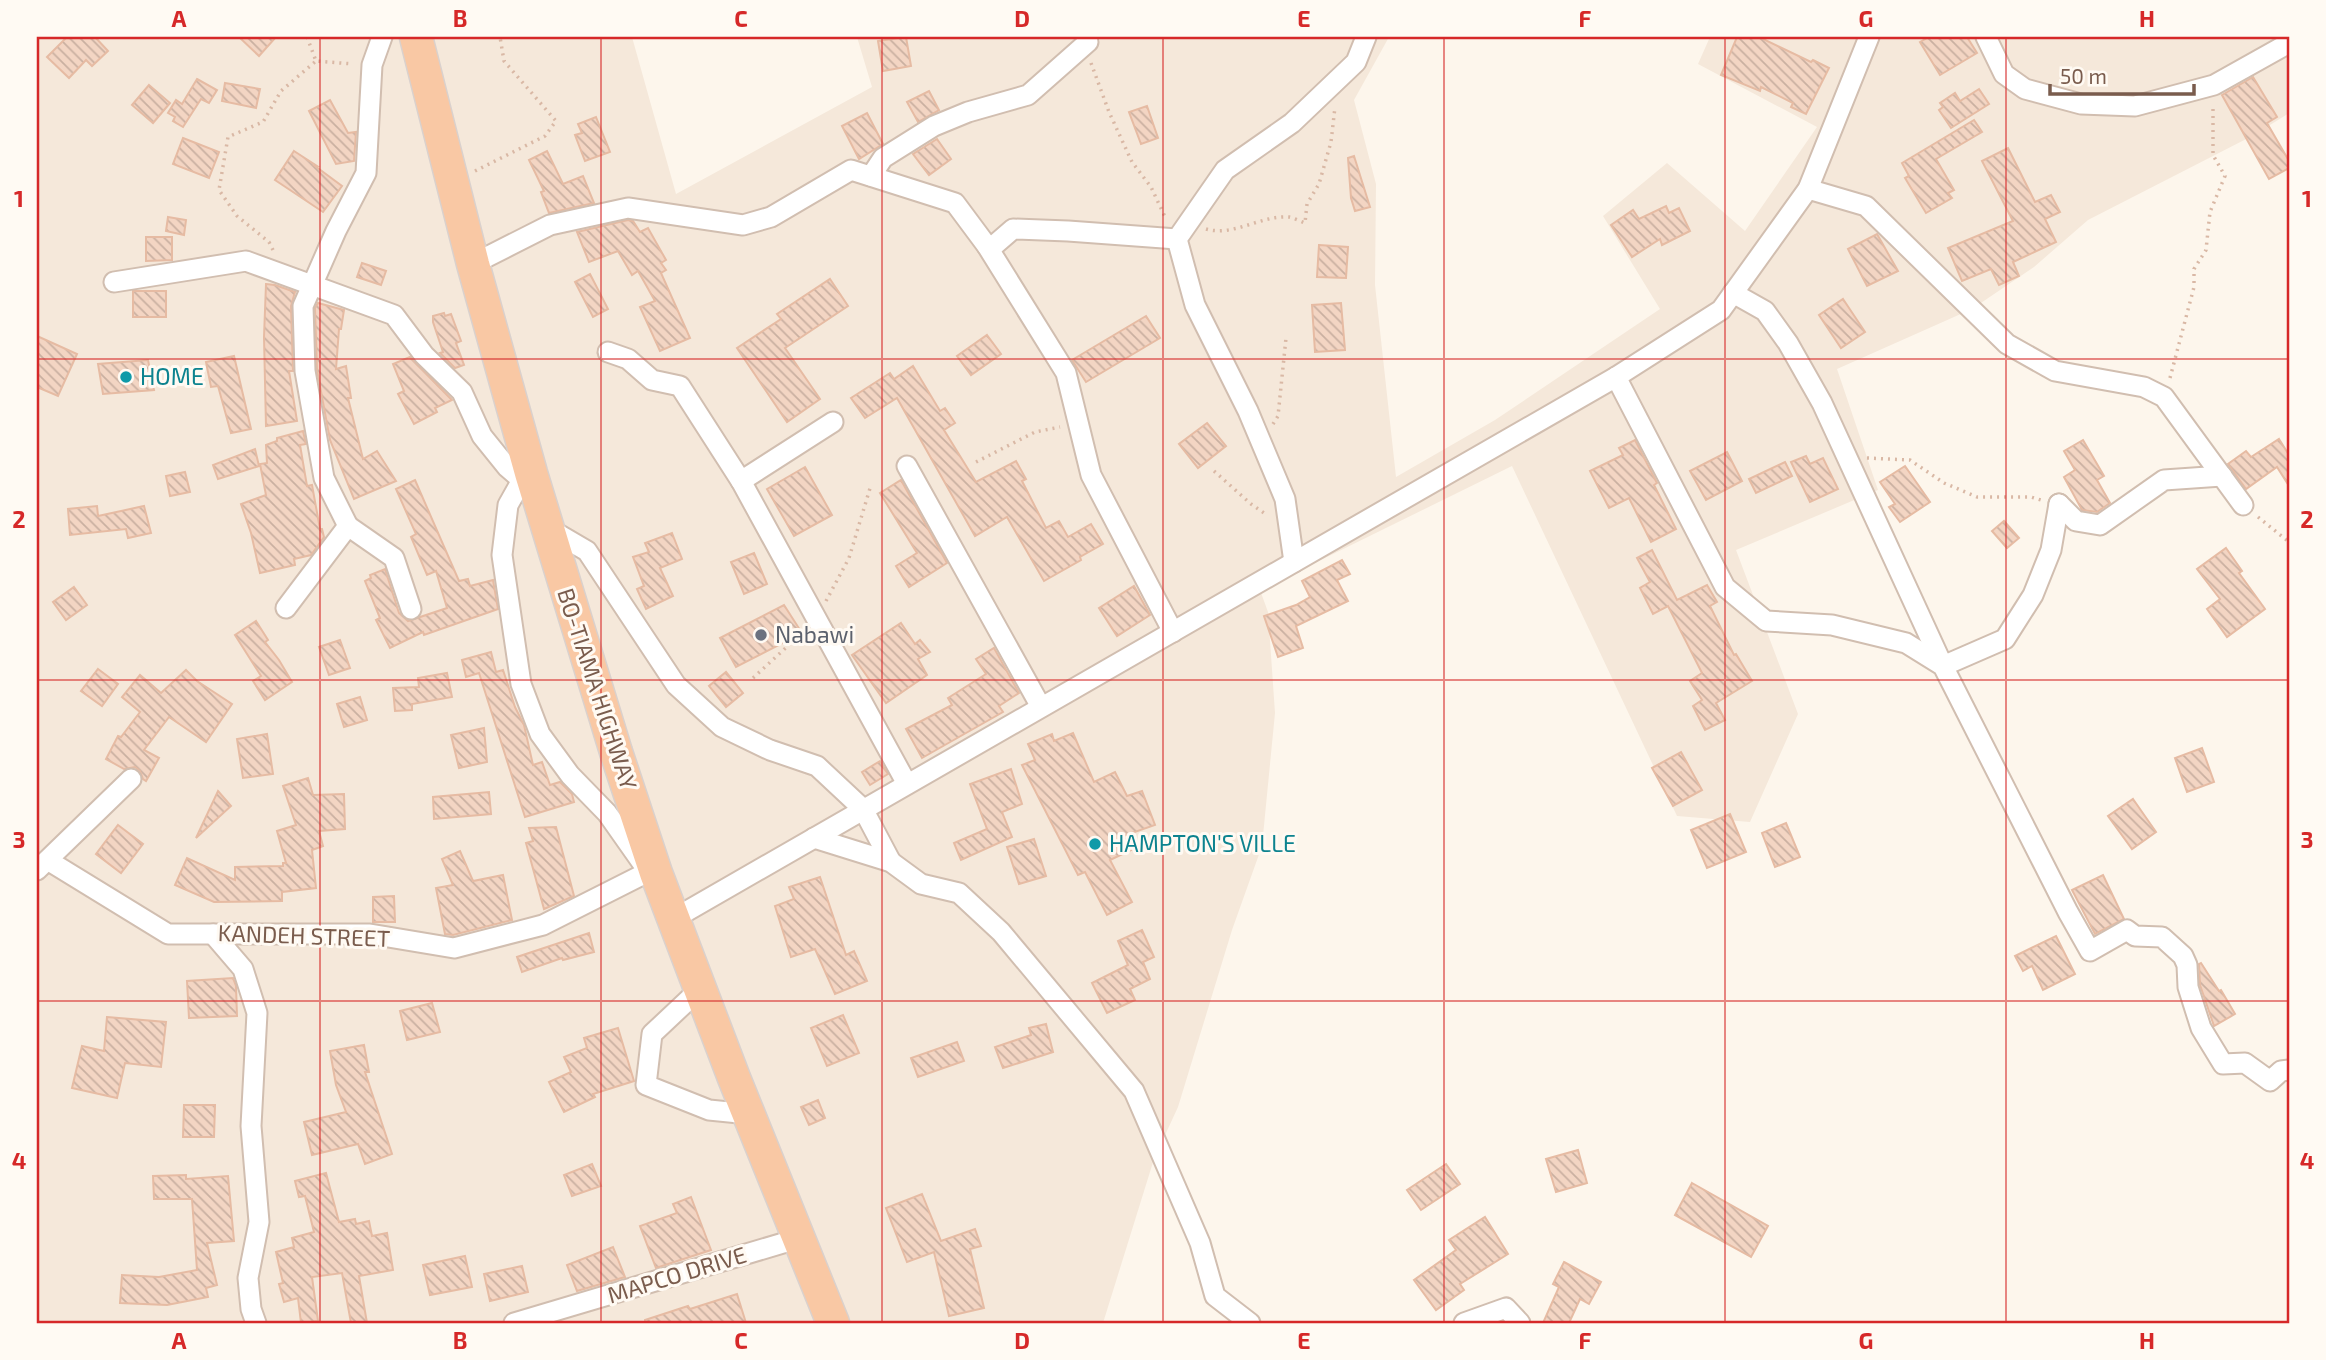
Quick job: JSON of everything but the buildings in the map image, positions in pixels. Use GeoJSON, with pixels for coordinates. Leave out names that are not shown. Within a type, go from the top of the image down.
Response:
{"type":"FeatureCollection","features":[{"type":"Feature","properties":{"kind":"highway","name":"BO-TIAMA HIGHWAY"},"geometry":{"type":"LineString","coordinates":[[416,37],[526,477],[545,526],[652,872],[675,918],[749,1114],[833,1323]]}},
{"type":"Feature","properties":{"kind":"street"},"geometry":{"type":"LineString","coordinates":[[382,37],[372,65],[366,173],[336,230],[303,306],[305,371],[324,478],[348,526],[394,558],[411,609]]}},
{"type":"Feature","properties":{"kind":"street"},"geometry":{"type":"LineString","coordinates":[[1294,562],[1285,499],[1248,411],[1195,305],[1182,231],[1225,170],[1292,123],[1356,62],[1366,37]]}},
{"type":"Feature","properties":{"kind":"street"},"geometry":{"type":"LineString","coordinates":[[675,918],[1616,377],[1721,310],[1808,189],[1869,37]]}},
{"type":"Feature","properties":{"kind":"street"},"geometry":{"type":"LineString","coordinates":[[1986,37],[2004,74],[2025,89],[2081,104],[2135,106],[2214,85],[2289,43]]}},
{"type":"Feature","properties":{"kind":"street"},"geometry":{"type":"LineString","coordinates":[[871,176],[883,158],[934,126],[968,112],[1028,95],[1088,42]]}},
{"type":"Feature","properties":{"kind":"street"},"geometry":{"type":"LineString","coordinates":[[473,264],[550,225],[628,208],[743,225],[771,217],[851,170],[954,203],[987,246],[1066,373],[1091,475],[1173,632]]}},
{"type":"Feature","properties":{"kind":"street"},"geometry":{"type":"LineString","coordinates":[[1808,189],[1866,206],[2007,344],[2055,371],[2144,387],[2164,397],[2243,505]]}},
{"type":"Feature","properties":{"kind":"street"},"geometry":{"type":"LineString","coordinates":[[987,246],[991,248],[1013,229],[1182,231]]}},
{"type":"Feature","properties":{"kind":"street"},"geometry":{"type":"LineString","coordinates":[[114,282],[246,261],[394,315],[424,355],[462,392],[482,436],[507,467],[526,477],[508,505],[502,555],[521,684],[540,734],[570,775],[607,813],[652,872]]}},
{"type":"Feature","properties":{"kind":"street"},"geometry":{"type":"LineString","coordinates":[[1733,293],[1765,311],[1788,343],[1822,404],[1943,666],[2090,951],[2127,930],[2135,936],[2162,937],[2183,956],[2187,965],[2188,987],[2200,1028],[2223,1064],[2245,1063],[2270,1081],[2281,1071],[2289,1070]]}},
{"type":"Feature","properties":{"kind":"street"},"geometry":{"type":"LineString","coordinates":[[608,352],[628,359],[652,380],[680,386],[741,481],[907,784]]}},
{"type":"Feature","properties":{"kind":"street"},"geometry":{"type":"LineString","coordinates":[[1616,377],[1725,587],[1766,621],[1832,625],[1906,643],[1943,666]]}},
{"type":"Feature","properties":{"kind":"street"},"geometry":{"type":"LineString","coordinates":[[741,481],[833,422]]}},
{"type":"Feature","properties":{"kind":"street"},"geometry":{"type":"LineString","coordinates":[[907,466],[1041,707]]}},
{"type":"Feature","properties":{"kind":"street"},"geometry":{"type":"LineString","coordinates":[[2059,504],[2076,521],[2100,525],[2164,480],[2222,475]]}},
{"type":"Feature","properties":{"kind":"street"},"geometry":{"type":"LineString","coordinates":[[1943,666],[2005,639],[2033,596],[2051,550],[2059,504]]}},
{"type":"Feature","properties":{"kind":"street"},"geometry":{"type":"LineString","coordinates":[[286,608],[348,526]]}},
{"type":"Feature","properties":{"kind":"street"},"geometry":{"type":"LineString","coordinates":[[545,526],[587,551],[676,685],[722,727],[770,750],[817,766],[863,809],[891,862]]}},
{"type":"Feature","properties":{"kind":"street"},"geometry":{"type":"LineString","coordinates":[[43,866],[131,779]]}},
{"type":"Feature","properties":{"kind":"street"},"geometry":{"type":"LineString","coordinates":[[814,838],[891,862],[921,884],[959,893],[1001,932],[1133,1091],[1200,1243],[1215,1296],[1250,1323]]}},
{"type":"Feature","properties":{"kind":"street","name":"KANDEH STREET"},"geometry":{"type":"LineString","coordinates":[[43,866],[168,934],[370,934],[454,948],[543,925],[652,872]]}},
{"type":"Feature","properties":{"kind":"street"},"geometry":{"type":"LineString","coordinates":[[213,934],[243,969],[257,1013],[251,1126],[259,1223],[247,1278],[251,1309],[256,1323]]}},
{"type":"Feature","properties":{"kind":"street"},"geometry":{"type":"LineString","coordinates":[[701,988],[652,1034],[646,1085],[709,1110],[749,1114]]}},
{"type":"Feature","properties":{"kind":"street","name":"MAPCO DRIVE"},"geometry":{"type":"LineString","coordinates":[[514,1323],[800,1238]]}},
{"type":"Feature","properties":{"kind":"street"},"geometry":{"type":"LineString","coordinates":[[1464,1323],[1506,1308],[1520,1323]]}},
{"type":"Feature","properties":{"kind":"path"},"geometry":{"type":"LineString","coordinates":[[307,37],[316,61]]}},
{"type":"Feature","properties":{"kind":"path"},"geometry":{"type":"LineString","coordinates":[[453,182],[545,136],[556,121],[504,61],[500,37]]}},
{"type":"Feature","properties":{"kind":"path"},"geometry":{"type":"LineString","coordinates":[[1088,42],[1092,71],[1132,162],[1182,231],[1218,233],[1255,222],[1289,217],[1305,223],[1307,204],[1319,184],[1331,142],[1341,76]]}},
{"type":"Feature","properties":{"kind":"path"},"geometry":{"type":"LineString","coordinates":[[282,275],[269,242],[237,216],[219,190],[228,137],[263,122],[281,91],[316,61],[372,65]]}},
{"type":"Feature","properties":{"kind":"path"},"geometry":{"type":"LineString","coordinates":[[2164,397],[2180,348],[2194,287],[2194,269],[2206,250],[2210,212],[2225,176],[2213,155],[2214,85]]}},
{"type":"Feature","properties":{"kind":"path"},"geometry":{"type":"LineString","coordinates":[[1262,444],[1278,416],[1286,338]]}},
{"type":"Feature","properties":{"kind":"path"},"geometry":{"type":"LineString","coordinates":[[976,462],[1035,432],[1079,423]]}},
{"type":"Feature","properties":{"kind":"path"},"geometry":{"type":"LineString","coordinates":[[1842,448],[1872,460],[1910,460],[1944,484],[1977,497],[2031,497],[2059,504]]}},
{"type":"Feature","properties":{"kind":"path"},"geometry":{"type":"LineString","coordinates":[[1214,471],[1251,504],[1290,529]]}},
{"type":"Feature","properties":{"kind":"path"},"geometry":{"type":"LineString","coordinates":[[2243,505],[2289,542]]}},
{"type":"Feature","properties":{"kind":"shaded area"},"geometry":{"type":"Polygon","coordinates":[[[37,37],[632,37],[676,194],[872,87],[857,37],[1389,37],[1354,100],[1376,184],[1375,285],[1396,477],[1495,420],[1660,309],[1603,216],[1667,163],[1745,231],[1817,127],[1698,64],[1710,37],[2282,37],[2289,48],[2289,113],[2254,135],[2088,220],[2034,267],[1972,309],[1837,369],[1878,490],[1736,550],[1798,714],[1750,822],[1677,816],[1512,466],[1260,590],[1268,612],[1275,713],[1262,846],[1232,930],[1178,1107],[1154,1159],[1103,1323],[37,1323],[37,37]]]}},
{"type":"Feature","properties":{"kind":"place","name":"HOME"},"geometry":{"type":"Point","coordinates":[126,377]}},
{"type":"Feature","properties":{"kind":"place","name":"Nabawi"},"geometry":{"type":"Point","coordinates":[761,635]}},
{"type":"Feature","properties":{"kind":"place","name":"HAMPTON'S VILLE"},"geometry":{"type":"Point","coordinates":[1095,844]}}]}
